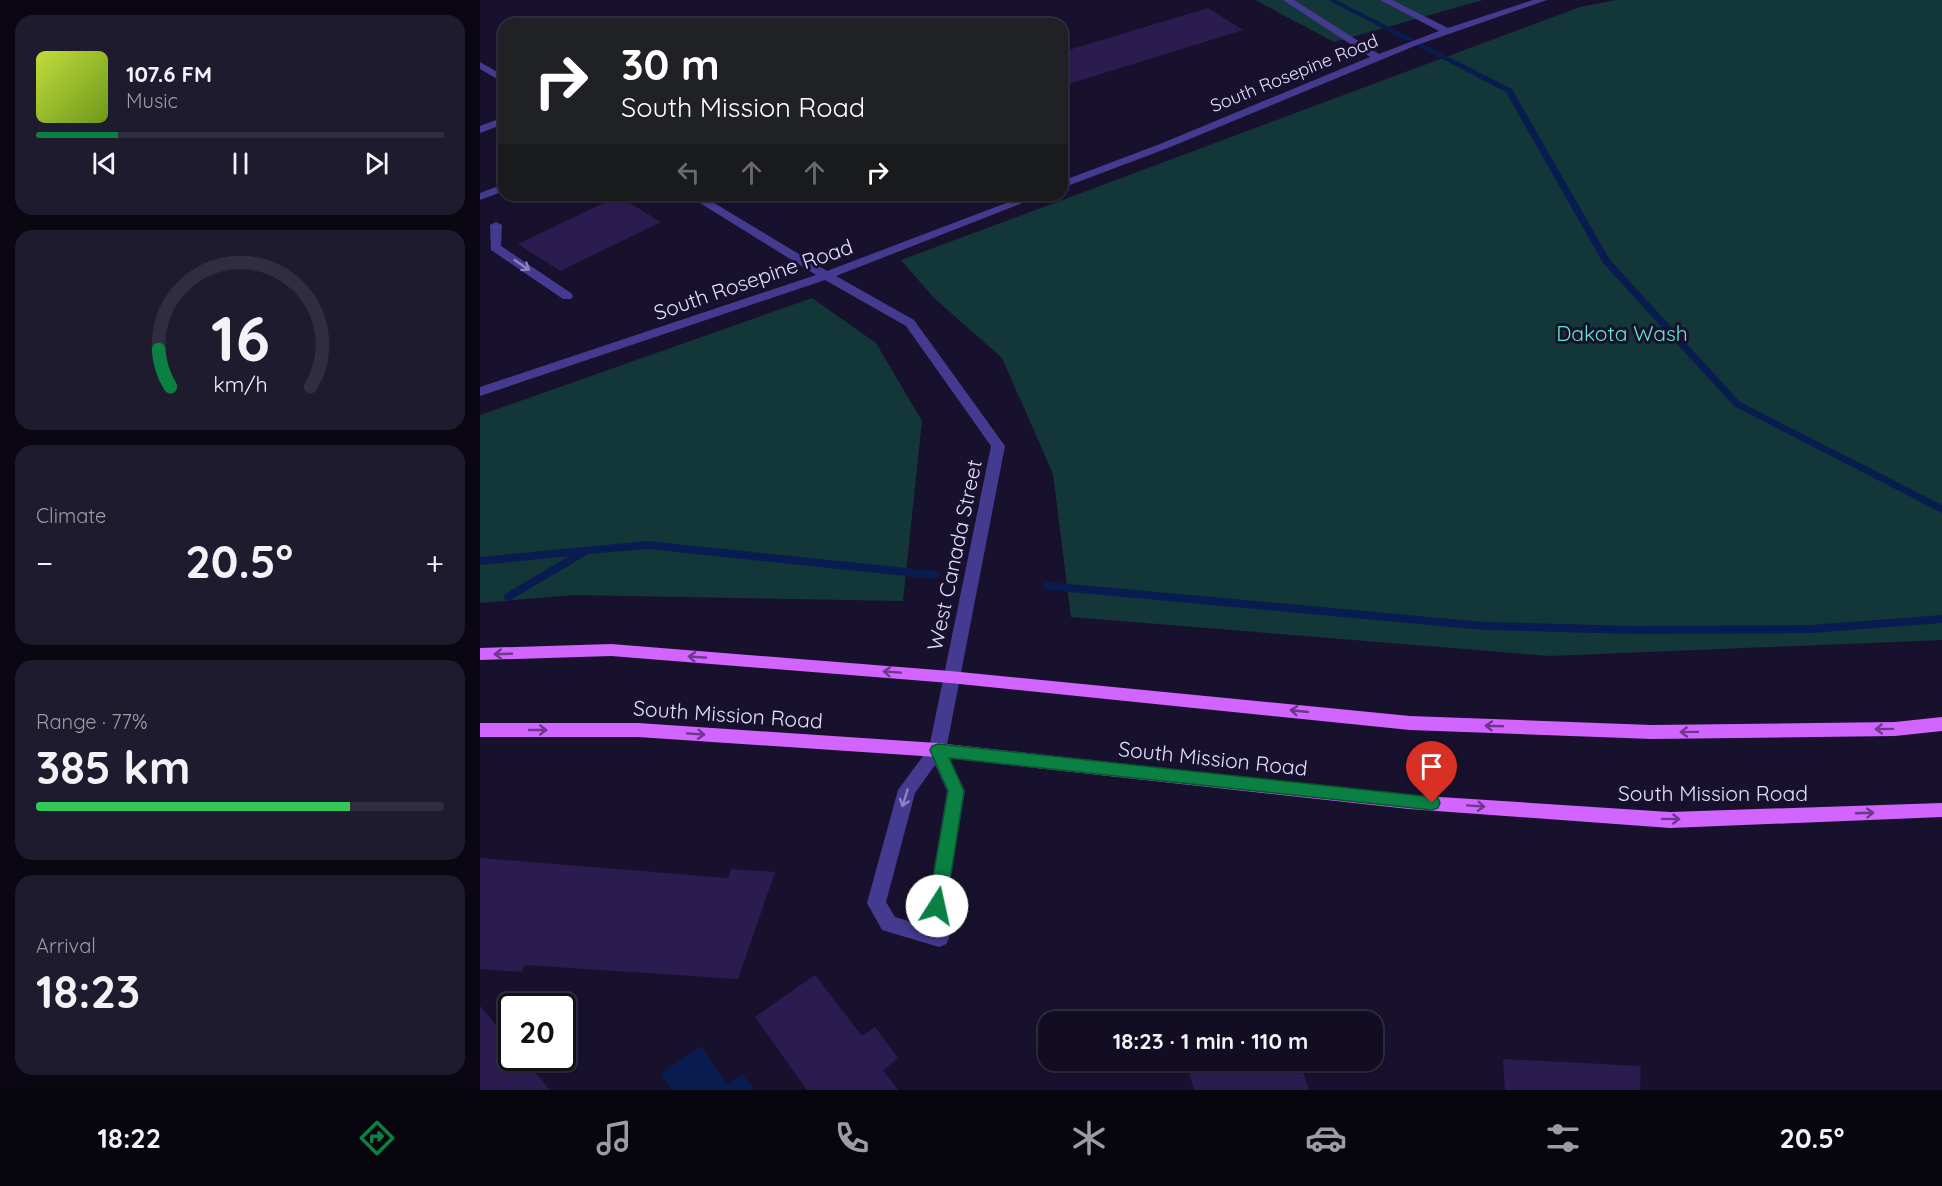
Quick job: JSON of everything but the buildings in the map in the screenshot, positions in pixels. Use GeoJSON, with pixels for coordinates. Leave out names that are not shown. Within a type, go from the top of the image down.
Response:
{"type":"FeatureCollection","features":[{"type":"Feature","properties":{"kind":"main road"},"geometry":{"type":"LineString","coordinates":[[480,654],[611,650],[950,676],[1410,723],[1652,732],[1895,729],[1942,724]]}},
{"type":"Feature","properties":{"kind":"main road","name":"South Mission Road"},"geometry":{"type":"LineString","coordinates":[[480,730],[638,730],[938,750],[1408,802],[1670,820],[1942,810]]}},
{"type":"Feature","properties":{"kind":"street"},"geometry":{"type":"LineString","coordinates":[[1287,0],[1378,58]]}},
{"type":"Feature","properties":{"kind":"street"},"geometry":{"type":"LineString","coordinates":[[1385,0],[1448,32]]}},
{"type":"Feature","properties":{"kind":"street","name":"South Rosepine Road"},"geometry":{"type":"LineString","coordinates":[[1068,183],[1378,58],[1542,0]]}},
{"type":"Feature","properties":{"kind":"street"},"geometry":{"type":"LineString","coordinates":[[480,65],[498,76]]}},
{"type":"Feature","properties":{"kind":"street"},"geometry":{"type":"LineString","coordinates":[[480,130],[498,122]]}},
{"type":"Feature","properties":{"kind":"street"},"geometry":{"type":"LineString","coordinates":[[480,197],[498,190]]}},
{"type":"Feature","properties":{"kind":"street","name":"West Canada Street"},"geometry":{"type":"LineString","coordinates":[[703,201],[826,276],[910,323],[998,446],[950,676],[938,750]]}},
{"type":"Feature","properties":{"kind":"street","name":"South Rosepine Road"},"geometry":{"type":"LineString","coordinates":[[480,392],[826,276],[1021,201]]}},
{"type":"Feature","properties":{"kind":"street"},"geometry":{"type":"LineString","coordinates":[[496,225],[495,247],[567,296]]}},
{"type":"Feature","properties":{"kind":"street"},"geometry":{"type":"LineString","coordinates":[[938,750],[956,791],[937,906],[939,938],[889,924],[876,903],[907,790],[938,750]]}},
{"type":"Feature","properties":{"kind":"green space"},"geometry":{"type":"Polygon","coordinates":[[[1255,0],[1483,0],[1334,42],[1255,0]]]}},
{"type":"Feature","properties":{"kind":"green space","name":"Dakota Wash"},"geometry":{"type":"Polygon","coordinates":[[[1616,0],[1942,0],[1942,640],[1550,656],[1071,617],[1053,474],[1002,358],[934,298],[901,260],[1059,201],[1068,201],[1068,198],[1580,7],[1616,0]]]}},
{"type":"Feature","properties":{"kind":"green space"},"geometry":{"type":"Polygon","coordinates":[[[812,298],[876,343],[922,421],[903,601],[574,595],[480,603],[480,415],[812,298]]]}},
{"type":"Feature","properties":{"kind":"water"},"geometry":{"type":"Polygon","coordinates":[[[701,1046],[727,1085],[743,1074],[754,1090],[672,1090],[661,1074],[701,1046]]]}},
{"type":"Feature","properties":{"kind":"waterway","name":"Dakota Wash"},"geometry":{"type":"LineString","coordinates":[[1331,0],[1509,91],[1606,261],[1737,404],[1942,509]]}},
{"type":"Feature","properties":{"kind":"waterway"},"geometry":{"type":"LineString","coordinates":[[480,561],[648,545],[935,575]]}},
{"type":"Feature","properties":{"kind":"waterway"},"geometry":{"type":"LineString","coordinates":[[509,597],[584,552]]}},
{"type":"Feature","properties":{"kind":"waterway"},"geometry":{"type":"LineString","coordinates":[[1048,586],[1484,626],[1636,630],[1811,629],[1942,619]]}},
{"type":"Feature","properties":{"kind":"route"},"geometry":{"type":"LineString","coordinates":[[937,906],[956,791],[938,750],[1432,803]]}}]}
